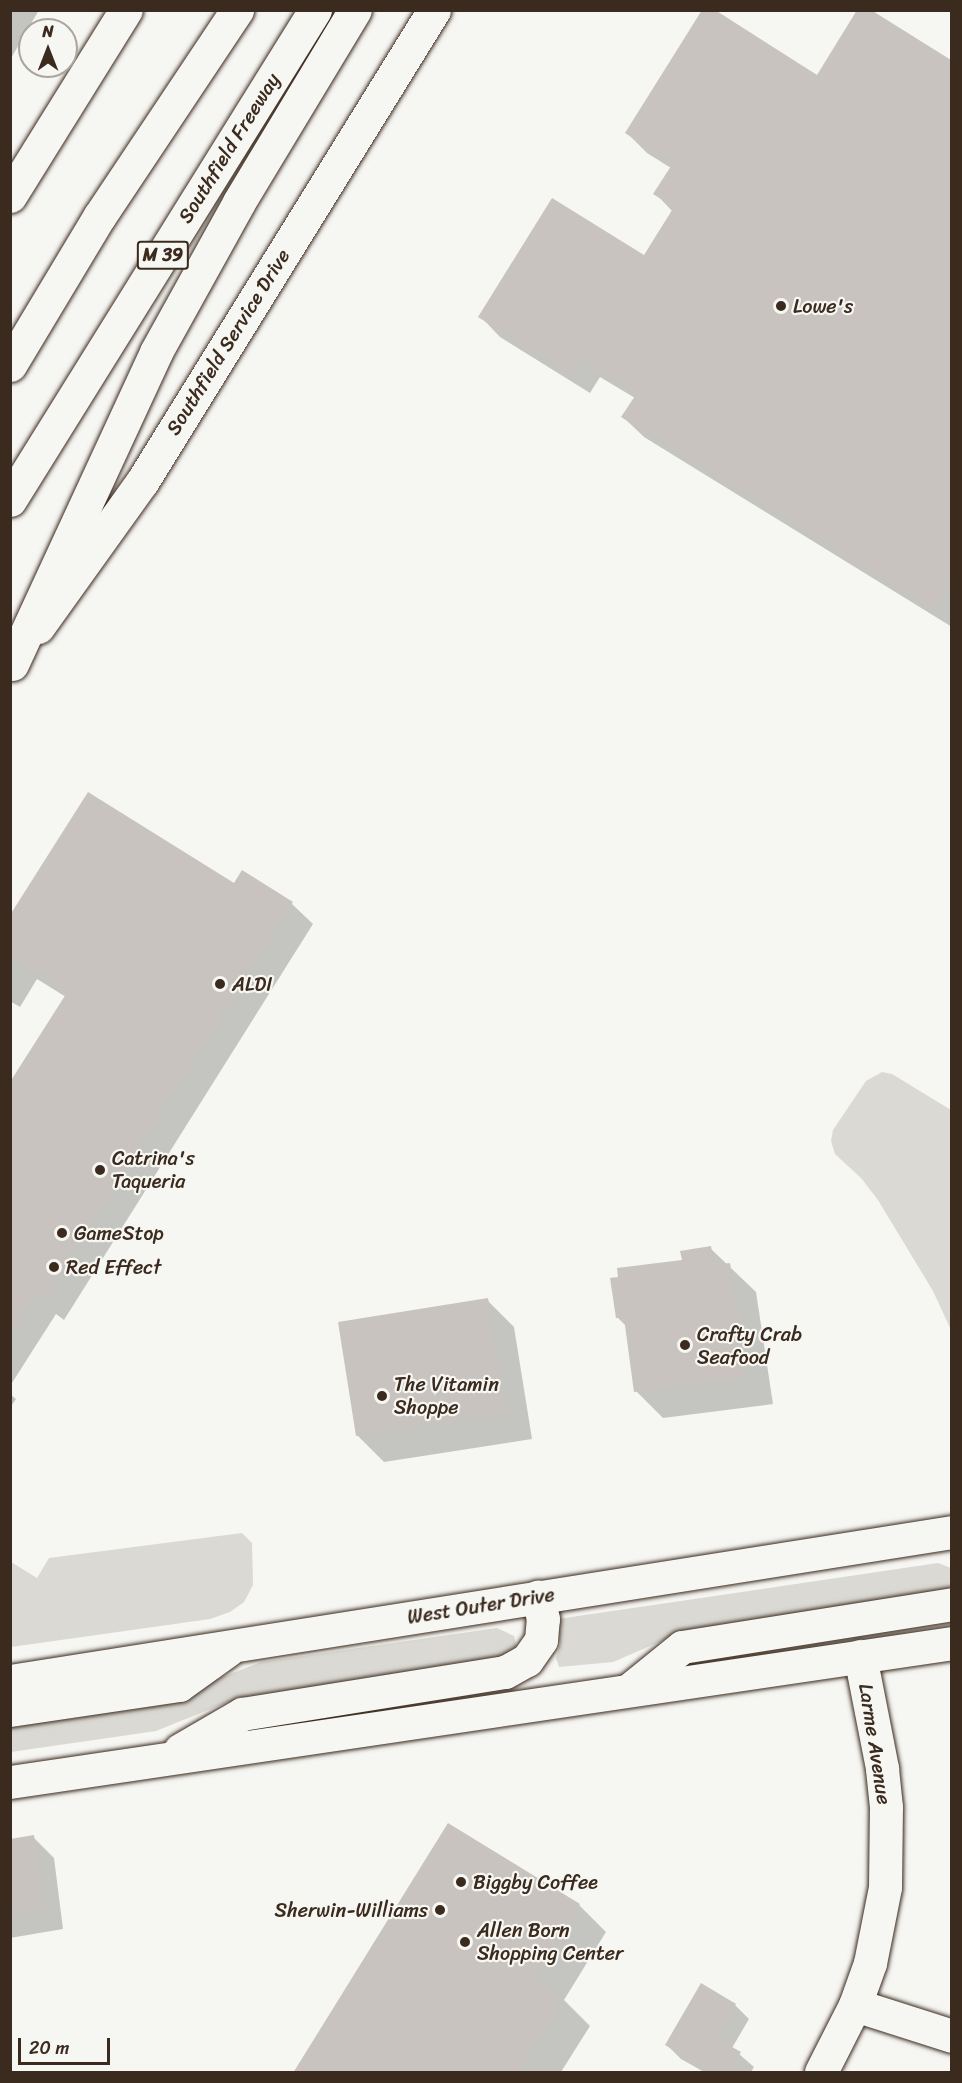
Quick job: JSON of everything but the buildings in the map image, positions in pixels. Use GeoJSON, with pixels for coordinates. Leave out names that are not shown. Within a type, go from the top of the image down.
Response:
{"type":"FeatureCollection","features":[{"type":"Feature","properties":{"kind":"main road"},"geometry":{"type":"LineString","coordinates":[[10,196],[126,10]]}},
{"type":"Feature","properties":{"kind":"main road"},"geometry":{"type":"LineString","coordinates":[[10,365],[99,217],[237,10]]}},
{"type":"Feature","properties":{"kind":"main road","name":"Southfield Freeway"},"geometry":{"type":"LineString","coordinates":[[10,500],[315,10]]}},
{"type":"Feature","properties":{"kind":"main road"},"geometry":{"type":"LineString","coordinates":[[11,665],[156,352],[239,202],[354,10]]}},
{"type":"Feature","properties":{"kind":"main road","name":"Southfield Service Drive"},"geometry":{"type":"LineString","coordinates":[[11,665],[142,482],[434,10]]}},
{"type":"Feature","properties":{"kind":"main road"},"geometry":{"type":"LineString","coordinates":[[10,320],[99,217]]}},
{"type":"Feature","properties":{"kind":"main road","name":"West Outer Drive"},"geometry":{"type":"LineString","coordinates":[[10,1681],[951,1533]]}},
{"type":"Feature","properties":{"kind":"main road"},"geometry":{"type":"LineString","coordinates":[[165,1759],[242,1714],[505,1672],[527,1660],[541,1640],[543,1619],[538,1597]]}},
{"type":"Feature","properties":{"kind":"main road"},"geometry":{"type":"LineString","coordinates":[[628,1690],[682,1647],[951,1604]]}},
{"type":"Feature","properties":{"kind":"main road"},"geometry":{"type":"LineString","coordinates":[[10,1782],[951,1643]]}},
{"type":"Feature","properties":{"kind":"main road"},"geometry":{"type":"LineString","coordinates":[[10,1710],[179,1685],[235,1645]]}},
{"type":"Feature","properties":{"kind":"main road","name":"Larme Avenue"},"geometry":{"type":"LineString","coordinates":[[821,2073],[855,2005],[879,1925],[887,1849],[882,1768],[860,1656]]}},
{"type":"Feature","properties":{"kind":"main road"},"geometry":{"type":"LineString","coordinates":[[855,2005],[951,2036]]}},
{"type":"Feature","properties":{"kind":"shaded area"},"geometry":{"type":"Polygon","coordinates":[[[882,1072],[892,1074],[951,1110],[951,1330],[933,1291],[878,1200],[861,1178],[835,1154],[831,1141],[833,1130],[866,1081],[882,1072]]]}},
{"type":"Feature","properties":{"kind":"shaded area"},"geometry":{"type":"Polygon","coordinates":[[[242,1533],[252,1543],[253,1585],[244,1602],[230,1612],[210,1619],[11,1647],[11,1562],[37,1578],[49,1558],[242,1533]]]}},
{"type":"Feature","properties":{"kind":"shaded area"},"geometry":{"type":"Polygon","coordinates":[[[938,1563],[951,1568],[951,1588],[671,1637],[613,1662],[559,1667],[556,1658],[560,1644],[558,1619],[938,1563]]]}},
{"type":"Feature","properties":{"kind":"shaded area"},"geometry":{"type":"Polygon","coordinates":[[[497,1628],[514,1636],[516,1644],[511,1655],[485,1664],[228,1702],[156,1731],[11,1752],[11,1718],[187,1691],[261,1662],[497,1628]]]}},
{"type":"Feature","properties":{"kind":"place","name":"Lowe's"},"geometry":{"type":"Point","coordinates":[781,306]}},
{"type":"Feature","properties":{"kind":"place","name":"ALDI"},"geometry":{"type":"Point","coordinates":[220,984]}},
{"type":"Feature","properties":{"kind":"place","name":"Catrina's Taqueria"},"geometry":{"type":"Point","coordinates":[100,1170]}},
{"type":"Feature","properties":{"kind":"place","name":"GameStop"},"geometry":{"type":"Point","coordinates":[62,1233]}},
{"type":"Feature","properties":{"kind":"place","name":"Red Effect"},"geometry":{"type":"Point","coordinates":[54,1267]}},
{"type":"Feature","properties":{"kind":"place","name":"Crafty Crab Seafood"},"geometry":{"type":"Point","coordinates":[685,1345]}},
{"type":"Feature","properties":{"kind":"place","name":"The Vitamin Shoppe"},"geometry":{"type":"Point","coordinates":[382,1396]}},
{"type":"Feature","properties":{"kind":"place","name":"Biggby Coffee"},"geometry":{"type":"Point","coordinates":[461,1882]}},
{"type":"Feature","properties":{"kind":"place","name":"Sherwin-Williams"},"geometry":{"type":"Point","coordinates":[440,1910]}},
{"type":"Feature","properties":{"kind":"place","name":"Allen Born Shopping Center"},"geometry":{"type":"Point","coordinates":[465,1942]}}]}
